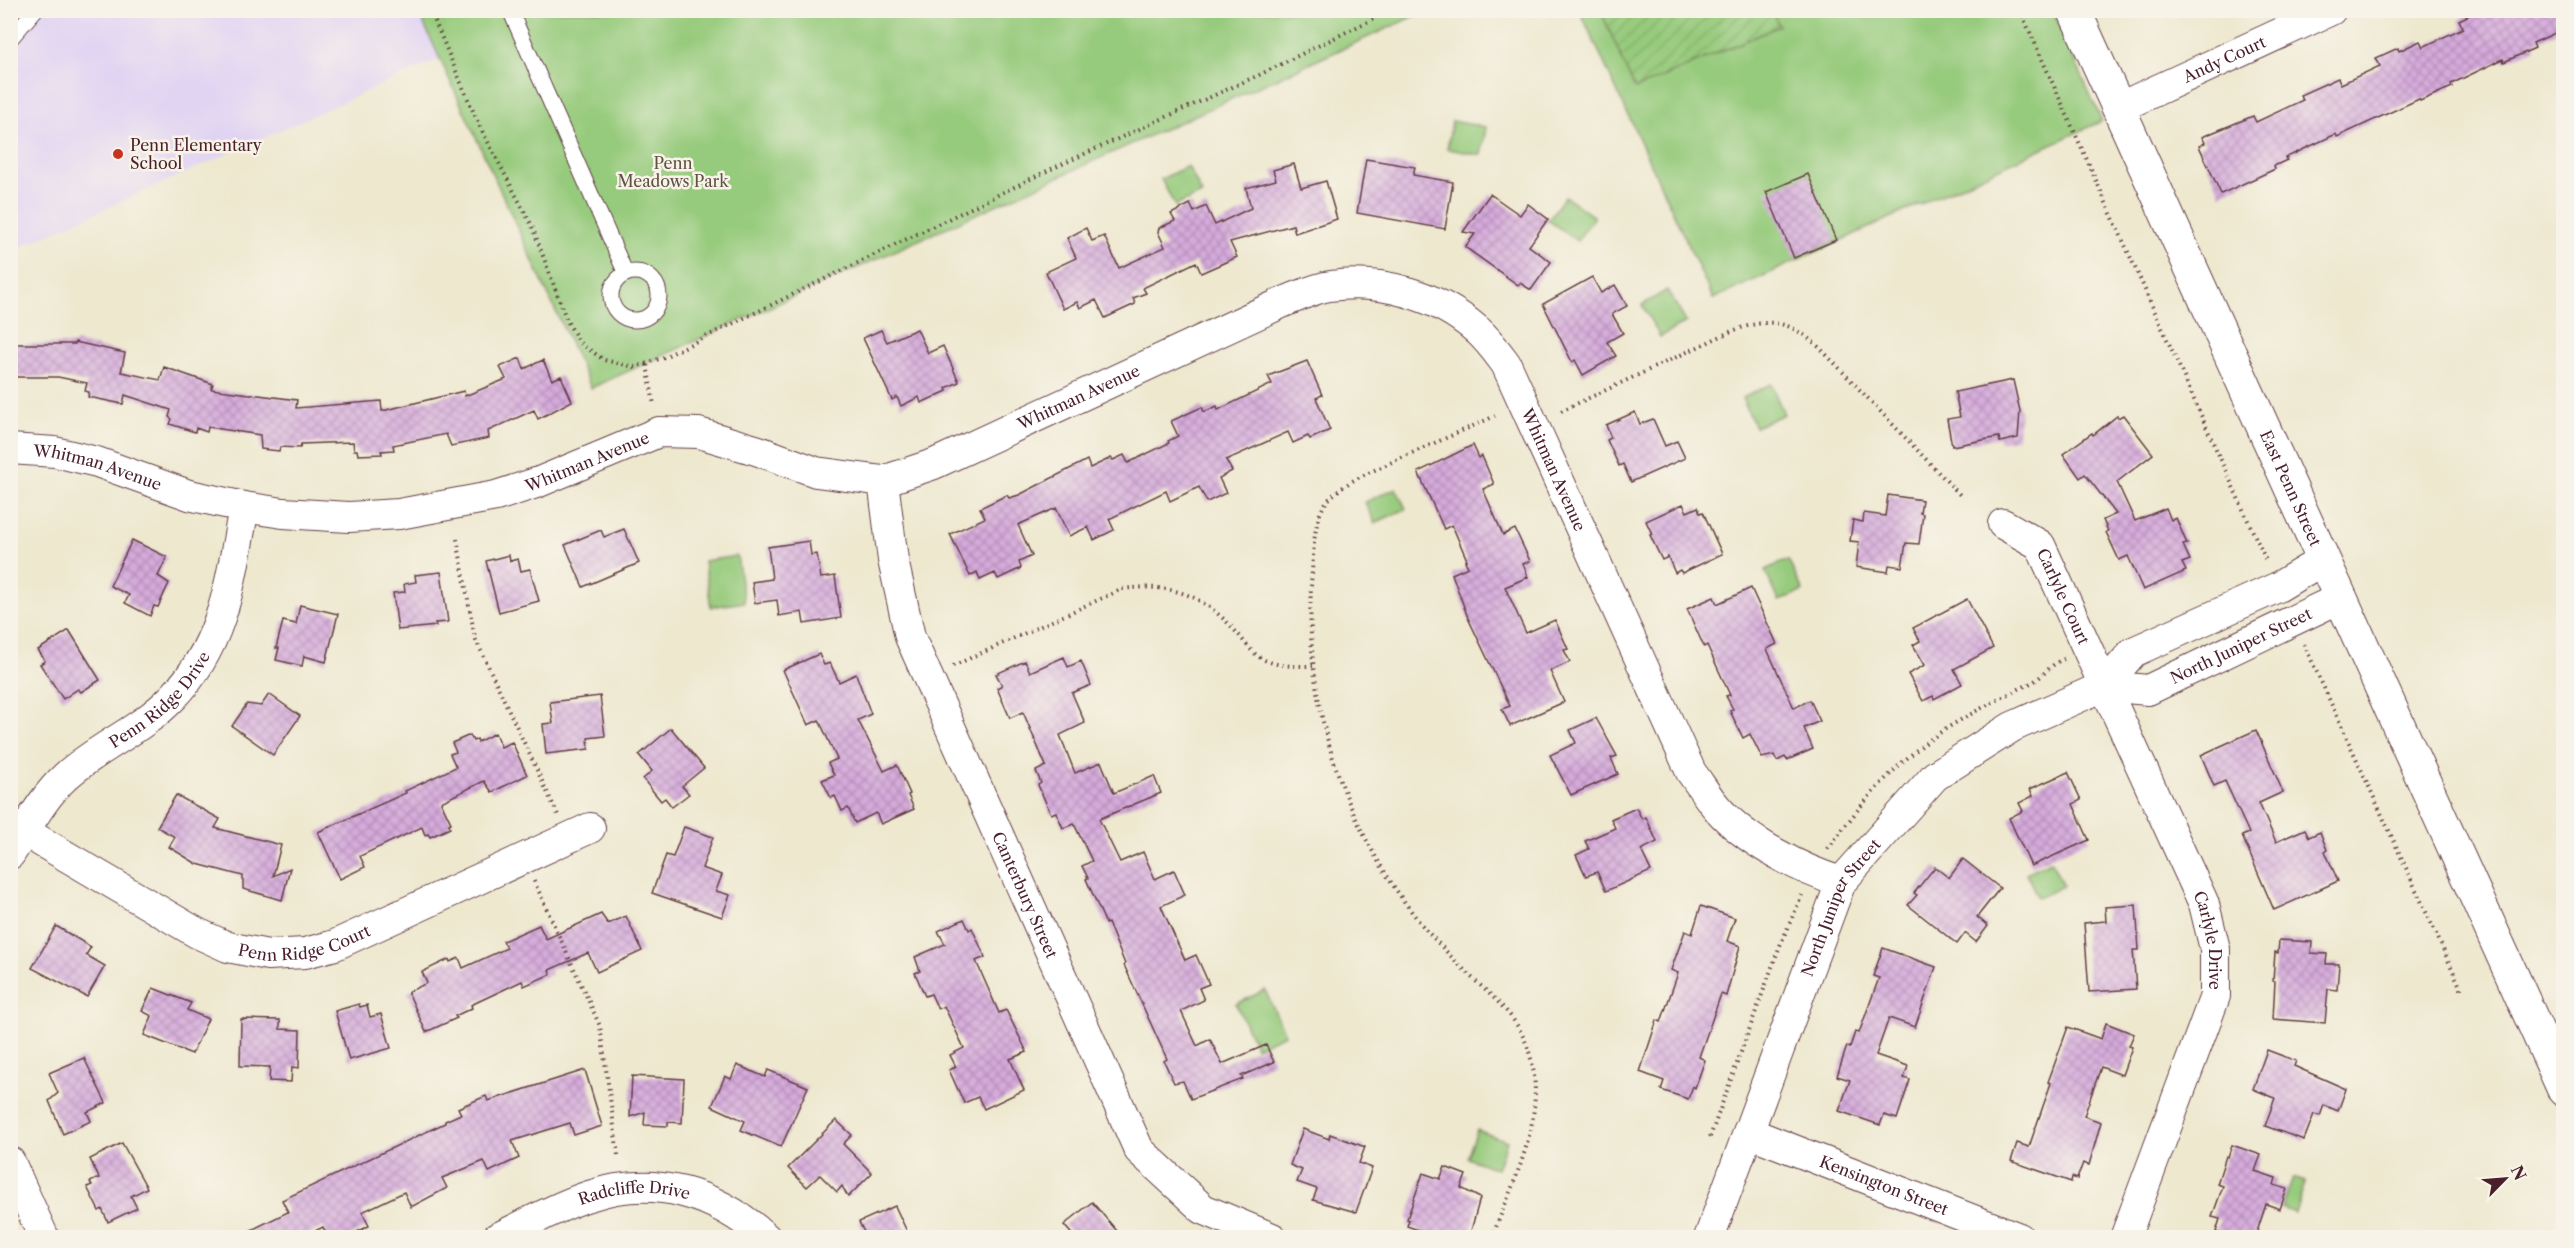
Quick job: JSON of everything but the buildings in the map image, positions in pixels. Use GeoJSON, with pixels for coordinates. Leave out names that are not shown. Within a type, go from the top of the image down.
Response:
{"type":"FeatureCollection","features":[{"type":"Feature","properties":{"kind":"street","name":"East Penn Street"},"geometry":{"type":"LineString","coordinates":[[2074,10],[2564,1090]]}},
{"type":"Feature","properties":{"kind":"street","name":"Andy Court"},"geometry":{"type":"LineString","coordinates":[[2118,108],[2331,10]]}},
{"type":"Feature","properties":{"kind":"street","name":"Whitman Avenue"},"geometry":{"type":"LineString","coordinates":[[10,449],[55,452],[97,462],[189,495],[244,507],[283,513],[349,517],[399,514],[496,496],[538,482],[659,432],[699,433],[759,451],[816,472],[883,481],[934,464],[1286,301],[1328,286],[1370,284],[1398,288],[1455,312],[1478,330],[1506,364],[1691,772],[1719,810],[1760,842],[1814,873],[1840,882]]}},
{"type":"Feature","properties":{"kind":"street","name":"Canterbury Street"},"geometry":{"type":"LineString","coordinates":[[883,481],[893,560],[910,637],[1138,1150],[1203,1209],[1272,1238]]}},
{"type":"Feature","properties":{"kind":"street","name":"Penn Ridge Drive"},"geometry":{"type":"LineString","coordinates":[[18,843],[42,805],[67,776],[139,727],[173,697],[188,679],[222,616],[228,597],[244,507]]}},
{"type":"Feature","properties":{"kind":"street","name":"Carlyle Court"},"geometry":{"type":"LineString","coordinates":[[2003,524],[2040,544],[2104,686]]}},
{"type":"Feature","properties":{"kind":"street","name":"North Juniper Street"},"geometry":{"type":"LineString","coordinates":[[1709,1238],[1840,882],[1935,776],[2013,727],[2104,686],[2133,651],[2278,587],[2322,560]]}},
{"type":"Feature","properties":{"kind":"street","name":"North Juniper Street"},"geometry":{"type":"LineString","coordinates":[[2104,686],[2148,690],[2340,598]]}},
{"type":"Feature","properties":{"kind":"street","name":"Carlyle Drive"},"geometry":{"type":"LineString","coordinates":[[2104,686],[2204,904],[2215,949],[2215,996],[2125,1238]]}},
{"type":"Feature","properties":{"kind":"street","name":"Penn Ridge Court"},"geometry":{"type":"LineString","coordinates":[[18,843],[228,947],[268,955],[305,953],[335,945],[580,833]]}},
{"type":"Feature","properties":{"kind":"street","name":"Kensington Street"},"geometry":{"type":"LineString","coordinates":[[1748,1132],[2019,1238]]}},
{"type":"Feature","properties":{"kind":"street"},"geometry":{"type":"LineString","coordinates":[[10,1162],[44,1238]]}},
{"type":"Feature","properties":{"kind":"street","name":"Radcliffe Drive"},"geometry":{"type":"LineString","coordinates":[[497,1238],[588,1196],[617,1189],[651,1187],[686,1192],[718,1203],[748,1221],[766,1238]]}},
{"type":"Feature","properties":{"kind":"lane"},"geometry":{"type":"LineString","coordinates":[[10,39],[35,10]]}},
{"type":"Feature","properties":{"kind":"lane"},"geometry":{"type":"LineString","coordinates":[[510,10],[626,274]]}},
{"type":"Feature","properties":{"kind":"path"},"geometry":{"type":"LineString","coordinates":[[430,10],[479,125],[532,226],[567,321],[580,343],[604,360],[635,367],[647,365],[1050,170],[1259,75],[1391,10]]}},
{"type":"Feature","properties":{"kind":"path"},"geometry":{"type":"LineString","coordinates":[[2020,10],[2278,587]]}},
{"type":"Feature","properties":{"kind":"path"},"geometry":{"type":"LineString","coordinates":[[1561,411],[1732,331],[1754,323],[1786,325],[1800,330],[1819,347],[1960,495]]}},
{"type":"Feature","properties":{"kind":"path"},"geometry":{"type":"LineString","coordinates":[[647,365],[654,408]]}},
{"type":"Feature","properties":{"kind":"path"},"geometry":{"type":"LineString","coordinates":[[1492,1238],[1528,1139],[1535,1109],[1535,1087],[1526,1044],[1516,1022],[1501,1003],[1472,977],[1419,921],[1375,857],[1359,825],[1328,746],[1313,666],[1310,600],[1314,544],[1320,517],[1327,501],[1354,480],[1496,416]]}},
{"type":"Feature","properties":{"kind":"path"},"geometry":{"type":"LineString","coordinates":[[457,539],[475,638],[550,802],[580,833]]}},
{"type":"Feature","properties":{"kind":"path"},"geometry":{"type":"LineString","coordinates":[[953,666],[1122,589],[1145,586],[1166,588],[1204,601],[1220,614],[1251,650],[1266,661],[1285,666],[1313,666]]}},
{"type":"Feature","properties":{"kind":"path"},"geometry":{"type":"LineString","coordinates":[[2293,620],[2463,993]]}},
{"type":"Feature","properties":{"kind":"path"},"geometry":{"type":"LineString","coordinates":[[525,858],[600,1026],[618,1155]]}},
{"type":"Feature","properties":{"kind":"shaded area","name":"Penn Elementary School"},"geometry":{"type":"Polygon","coordinates":[[[10,11],[418,11],[441,58],[11,251],[10,11]]]}},
{"type":"Feature","properties":{"kind":"green space","name":"Penn Meadows Park"},"geometry":{"type":"Polygon","coordinates":[[[418,11],[1426,11],[591,388],[418,11]]]}},
{"type":"Feature","properties":{"kind":"green space"},"geometry":{"type":"Polygon","coordinates":[[[1580,11],[2053,11],[2102,121],[1713,299],[1580,11]]]}},
{"type":"Feature","properties":{"kind":"green space"},"geometry":{"type":"Polygon","coordinates":[[[1601,11],[1772,11],[1779,26],[1635,89],[1601,11]]]}},
{"type":"Feature","properties":{"kind":"green space"},"geometry":{"type":"Polygon","coordinates":[[[1452,121],[1486,127],[1481,155],[1447,149],[1452,121]]]}},
{"type":"Feature","properties":{"kind":"green space"},"geometry":{"type":"Polygon","coordinates":[[[1188,166],[1202,194],[1175,206],[1161,179],[1188,166]]]}},
{"type":"Feature","properties":{"kind":"green space"},"geometry":{"type":"Polygon","coordinates":[[[1565,196],[1594,217],[1577,241],[1548,220],[1565,196]]]}},
{"type":"Feature","properties":{"kind":"green space"},"geometry":{"type":"Polygon","coordinates":[[[1667,290],[1686,322],[1660,337],[1642,305],[1667,290]]]}},
{"type":"Feature","properties":{"kind":"green space"},"geometry":{"type":"Polygon","coordinates":[[[1771,384],[1784,414],[1755,427],[1742,398],[1771,384]]]}},
{"type":"Feature","properties":{"kind":"green space"},"geometry":{"type":"Polygon","coordinates":[[[1396,488],[1406,509],[1375,523],[1365,502],[1396,488]]]}},
{"type":"Feature","properties":{"kind":"green space"},"geometry":{"type":"Polygon","coordinates":[[[737,556],[744,602],[711,607],[704,561],[737,556]]]}},
{"type":"Feature","properties":{"kind":"green space"},"geometry":{"type":"Polygon","coordinates":[[[1788,560],[1803,591],[1779,601],[1765,570],[1788,560]]]}},
{"type":"Feature","properties":{"kind":"green space"},"geometry":{"type":"Polygon","coordinates":[[[2051,861],[2063,886],[2038,898],[2026,873],[2051,861]]]}},
{"type":"Feature","properties":{"kind":"green space"},"geometry":{"type":"Polygon","coordinates":[[[1265,990],[1285,1034],[1256,1047],[1236,1004],[1265,990]]]}},
{"type":"Feature","properties":{"kind":"green space"},"geometry":{"type":"Polygon","coordinates":[[[1477,1130],[1507,1141],[1497,1169],[1467,1158],[1477,1130]]]}},
{"type":"Feature","properties":{"kind":"green space"},"geometry":{"type":"Polygon","coordinates":[[[2293,1178],[2305,1182],[2295,1213],[2282,1208],[2293,1178]]]}},
{"type":"Feature","properties":{"kind":"place","name":"Penn Elementary School"},"geometry":{"type":"Point","coordinates":[118,154]}}]}
